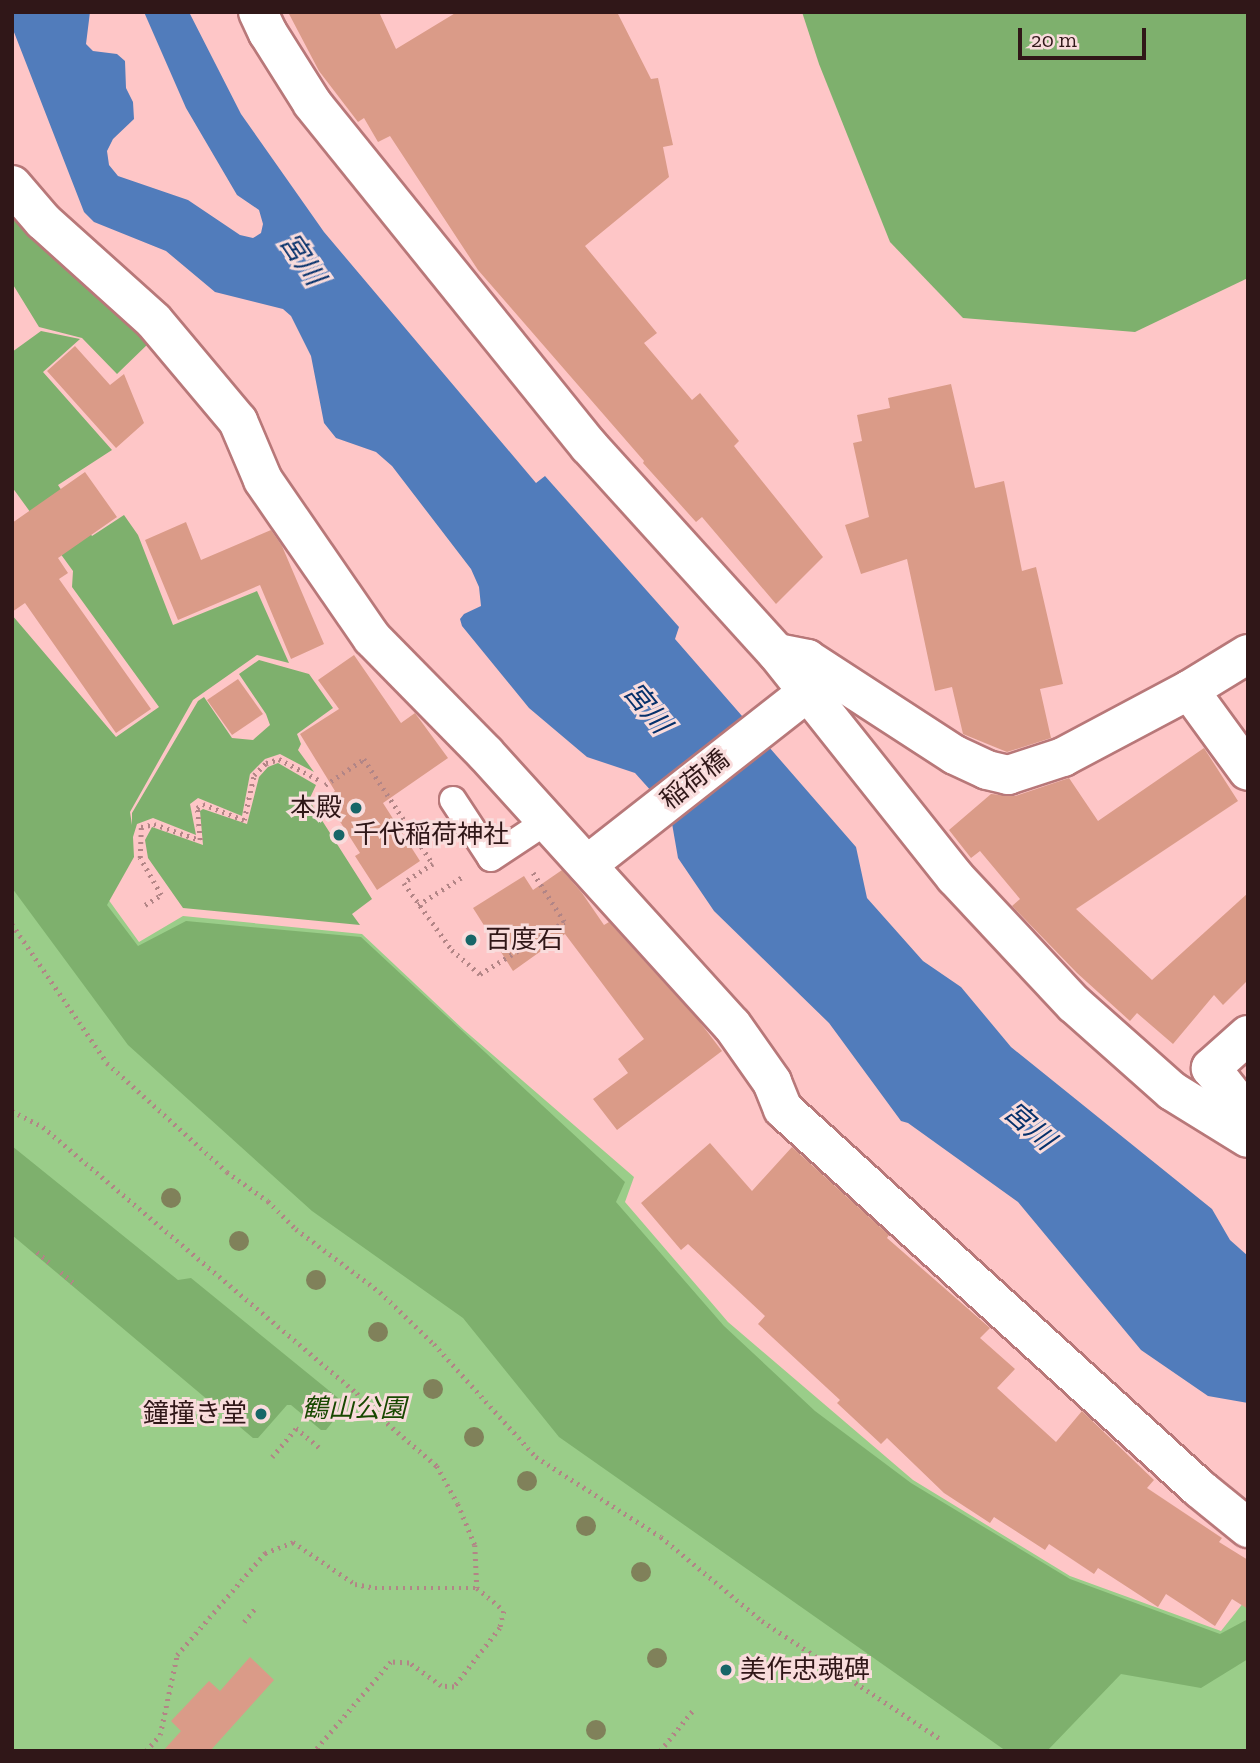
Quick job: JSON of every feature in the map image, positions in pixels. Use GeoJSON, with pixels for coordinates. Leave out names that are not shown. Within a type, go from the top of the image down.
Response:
{"type":"FeatureCollection","features":[{"type":"Feature","properties":{"kind":"street"},"geometry":{"type":"LineString","coordinates":[[258,12],[268,33],[312,103],[563,414],[776,652],[803,696],[955,877],[1074,1004],[1172,1091],[1248,1138]]}},
{"type":"Feature","properties":{"kind":"street"},"geometry":{"type":"LineString","coordinates":[[12,185],[43,221],[154,321],[238,421],[263,480],[372,638],[485,753],[547,821],[590,862],[732,1025],[772,1082],[783,1110],[1200,1489],[1248,1528]]}},
{"type":"Feature","properties":{"kind":"street"},"geometry":{"type":"LineString","coordinates":[[776,652],[807,659],[955,755],[987,770],[1009,775],[1063,757],[1189,690],[1248,654]]}},
{"type":"Feature","properties":{"kind":"street"},"geometry":{"type":"LineString","coordinates":[[1189,690],[1248,771]]}},
{"type":"Feature","properties":{"kind":"street","name":"稲荷橋"},"geometry":{"type":"LineString","coordinates":[[590,862],[803,696]]}},
{"type":"Feature","properties":{"kind":"street"},"geometry":{"type":"LineString","coordinates":[[1248,1035],[1211,1068],[1248,1115]]}},
{"type":"Feature","properties":{"kind":"lane"},"geometry":{"type":"LineString","coordinates":[[453,800],[491,858],[547,821]]}},
{"type":"Feature","properties":{"kind":"path"},"geometry":{"type":"LineString","coordinates":[[145,905],[161,895],[140,858],[141,827],[154,824],[200,840],[197,808],[202,804],[244,820],[254,775],[266,763],[279,759],[319,780]]}},
{"type":"Feature","properties":{"kind":"path"},"geometry":{"type":"LineString","coordinates":[[325,785],[364,759],[433,864],[404,883],[452,950],[480,974],[564,922],[514,842]]}},
{"type":"Feature","properties":{"kind":"path"},"geometry":{"type":"LineString","coordinates":[[418,905],[457,880]]}},
{"type":"Feature","properties":{"kind":"path"},"geometry":{"type":"LineString","coordinates":[[12,924],[107,1063],[218,1165],[268,1201],[296,1229],[380,1292],[434,1343],[536,1457],[661,1537],[762,1621],[942,1740]]}},
{"type":"Feature","properties":{"kind":"path"},"geometry":{"type":"LineString","coordinates":[[12,1111],[43,1127],[65,1145],[357,1393],[366,1405],[437,1466],[475,1545],[477,1588]]}},
{"type":"Feature","properties":{"kind":"path"},"geometry":{"type":"LineString","coordinates":[[37,1252],[50,1263]]}},
{"type":"Feature","properties":{"kind":"path"},"geometry":{"type":"LineString","coordinates":[[61,1272],[77,1286]]}},
{"type":"Feature","properties":{"kind":"path"},"geometry":{"type":"LineString","coordinates":[[272,1457],[296,1428],[319,1447]]}},
{"type":"Feature","properties":{"kind":"path"},"geometry":{"type":"LineString","coordinates":[[146,1751],[160,1735],[177,1655],[265,1553],[293,1542],[334,1573],[355,1584],[375,1588],[477,1588],[504,1611],[500,1628],[454,1687],[441,1686],[410,1663],[391,1662],[315,1751]]}},
{"type":"Feature","properties":{"kind":"path"},"geometry":{"type":"LineString","coordinates":[[244,1622],[257,1607]]}},
{"type":"Feature","properties":{"kind":"path"},"geometry":{"type":"LineString","coordinates":[[660,1751],[694,1709]]}},
{"type":"Feature","properties":{"kind":"green space"},"geometry":{"type":"Polygon","coordinates":[[[802,12],[1248,12],[1248,278],[1135,332],[963,318],[890,242],[819,64],[802,12]]]}},
{"type":"Feature","properties":{"kind":"green space"},"geometry":{"type":"Polygon","coordinates":[[[12,208],[151,341],[117,374],[82,338],[39,327],[12,283],[12,208]]]}},
{"type":"Feature","properties":{"kind":"green space"},"geometry":{"type":"Polygon","coordinates":[[[41,331],[80,339],[43,372],[112,450],[58,485],[92,536],[124,515],[138,535],[173,625],[257,591],[289,663],[257,655],[193,700],[130,812],[132,825],[132,813],[198,701],[204,697],[232,738],[253,740],[270,725],[266,714],[239,674],[259,660],[309,674],[333,708],[297,734],[301,744],[298,750],[314,772],[280,754],[265,759],[250,774],[242,816],[198,798],[190,804],[196,835],[153,818],[137,824],[133,837],[134,857],[107,905],[138,946],[186,921],[361,937],[625,1182],[616,1202],[724,1326],[815,1411],[911,1483],[1070,1579],[1220,1634],[1248,1619],[1248,1659],[1201,1688],[1121,1674],[1047,1751],[1006,1751],[559,1437],[463,1318],[312,1211],[128,1045],[12,888],[12,615],[116,737],[159,707],[72,587],[73,571],[12,487],[12,352],[41,331]]]}},
{"type":"Feature","properties":{"kind":"green space","name":"鶴山公園"},"geometry":{"type":"Polygon","coordinates":[[[12,742],[108,899],[139,942],[183,916],[362,934],[464,1030],[634,1177],[625,1202],[728,1322],[913,1480],[1070,1576],[1221,1631],[1248,1597],[1248,1751],[12,1751],[12,742]]]}},
{"type":"Feature","properties":{"kind":"green space"},"geometry":{"type":"Polygon","coordinates":[[[278,763],[316,785],[309,800],[372,899],[352,914],[360,925],[183,908],[148,858],[145,840],[152,827],[203,845],[200,811],[203,809],[247,824],[259,777],[268,767],[278,763]]]}},
{"type":"Feature","properties":{"kind":"green space"},"geometry":{"type":"Polygon","coordinates":[[[12,1146],[178,1280],[191,1278],[343,1402],[343,1409],[326,1430],[321,1430],[291,1405],[287,1405],[258,1438],[253,1438],[12,1235],[12,1146]]]}},
{"type":"Feature","properties":{"kind":"water","name":"宮川"},"geometry":{"type":"Polygon","coordinates":[[[12,12],[90,12],[86,44],[93,51],[117,54],[125,61],[126,88],[133,102],[134,119],[113,139],[107,151],[109,165],[118,176],[188,200],[240,235],[253,238],[261,233],[263,224],[259,210],[237,195],[186,108],[144,12],[189,12],[241,114],[324,232],[536,483],[545,476],[679,627],[675,639],[856,847],[867,898],[923,961],[961,987],[1011,1047],[1212,1209],[1230,1240],[1248,1256],[1248,1403],[1208,1396],[1141,1350],[1018,1202],[908,1123],[901,1121],[829,1023],[714,911],[678,858],[670,812],[635,773],[587,757],[529,708],[462,626],[460,619],[464,614],[481,606],[479,587],[471,569],[392,466],[376,452],[336,438],[324,423],[311,356],[291,316],[283,309],[215,292],[166,251],[94,222],[84,212],[12,27],[12,12]]]}},
{"type":"Feature","properties":{"kind":"building"},"geometry":{"type":"Polygon","coordinates":[[[288,12],[379,12],[396,49],[457,12],[617,12],[651,79],[658,78],[673,145],[663,147],[669,177],[585,246],[657,333],[644,343],[692,400],[700,393],[739,441],[734,446],[823,557],[776,604],[702,517],[696,522],[643,463],[478,270],[390,136],[378,142],[364,118],[358,122],[319,71],[288,12]]]}},
{"type":"Feature","properties":{"kind":"building"},"geometry":{"type":"Polygon","coordinates":[[[75,346],[110,385],[124,374],[144,423],[116,448],[47,371],[75,346]]]}},
{"type":"Feature","properties":{"kind":"building"},"geometry":{"type":"Polygon","coordinates":[[[951,384],[975,488],[1004,481],[1022,571],[1036,567],[1063,684],[1040,689],[1051,738],[1007,752],[963,734],[952,687],[935,691],[907,559],[861,574],[845,525],[869,517],[853,443],[862,441],[857,415],[890,408],[888,398],[951,384]]]}},
{"type":"Feature","properties":{"kind":"building"},"geometry":{"type":"Polygon","coordinates":[[[85,472],[117,517],[58,558],[68,573],[59,579],[151,709],[116,733],[25,603],[12,612],[12,523],[85,472]]]}},
{"type":"Feature","properties":{"kind":"building"},"geometry":{"type":"Polygon","coordinates":[[[186,522],[201,560],[271,530],[282,546],[324,644],[291,659],[260,585],[178,620],[145,540],[186,522]]]}},
{"type":"Feature","properties":{"kind":"building"},"geometry":{"type":"Polygon","coordinates":[[[354,655],[401,723],[415,713],[448,758],[383,803],[420,861],[377,890],[355,856],[360,853],[325,798],[335,791],[300,734],[339,709],[318,680],[354,655]]]}},
{"type":"Feature","properties":{"kind":"building"},"geometry":{"type":"Polygon","coordinates":[[[238,679],[263,714],[232,735],[207,700],[238,679]]]}},
{"type":"Feature","properties":{"kind":"building"},"geometry":{"type":"Polygon","coordinates":[[[1204,748],[1238,801],[1076,909],[1152,980],[1248,893],[1248,980],[1223,1005],[1214,995],[1173,1044],[1137,1013],[1130,1021],[1077,973],[1012,906],[1020,899],[980,851],[971,858],[949,830],[991,794],[1015,796],[1069,778],[1098,821],[1204,748]]]}},
{"type":"Feature","properties":{"kind":"building"},"geometry":{"type":"Polygon","coordinates":[[[562,870],[604,925],[609,922],[699,1021],[722,1051],[617,1130],[593,1099],[628,1073],[618,1059],[644,1039],[565,934],[513,971],[473,908],[524,876],[533,890],[562,870]]]}},
{"type":"Feature","properties":{"kind":"building"},"geometry":{"type":"Polygon","coordinates":[[[710,1143],[752,1191],[792,1147],[889,1235],[887,1238],[990,1328],[980,1338],[1015,1369],[997,1388],[1056,1442],[1082,1411],[1154,1480],[1147,1488],[1222,1538],[1219,1542],[1248,1560],[1248,1609],[1232,1599],[1215,1626],[1166,1594],[1158,1607],[1098,1568],[1094,1574],[1049,1544],[1045,1550],[994,1517],[990,1523],[944,1493],[887,1438],[881,1444],[837,1403],[840,1400],[758,1324],[765,1316],[688,1244],[681,1250],[641,1203],[710,1143]]]}},
{"type":"Feature","properties":{"kind":"building"},"geometry":{"type":"Polygon","coordinates":[[[250,1657],[274,1680],[210,1751],[163,1751],[181,1731],[171,1721],[209,1681],[220,1691],[250,1657]]]}},
{"type":"Feature","properties":{"kind":"place","name":"本殿"},"geometry":{"type":"Point","coordinates":[356,808]}},
{"type":"Feature","properties":{"kind":"place","name":"千代稲荷神社"},"geometry":{"type":"Point","coordinates":[339,835]}},
{"type":"Feature","properties":{"kind":"place","name":"百度石"},"geometry":{"type":"Point","coordinates":[471,940]}},
{"type":"Feature","properties":{"kind":"place","name":"鐘撞き堂"},"geometry":{"type":"Point","coordinates":[261,1414]}},
{"type":"Feature","properties":{"kind":"place","name":"美作忠魂碑"},"geometry":{"type":"Point","coordinates":[726,1670]}}]}
